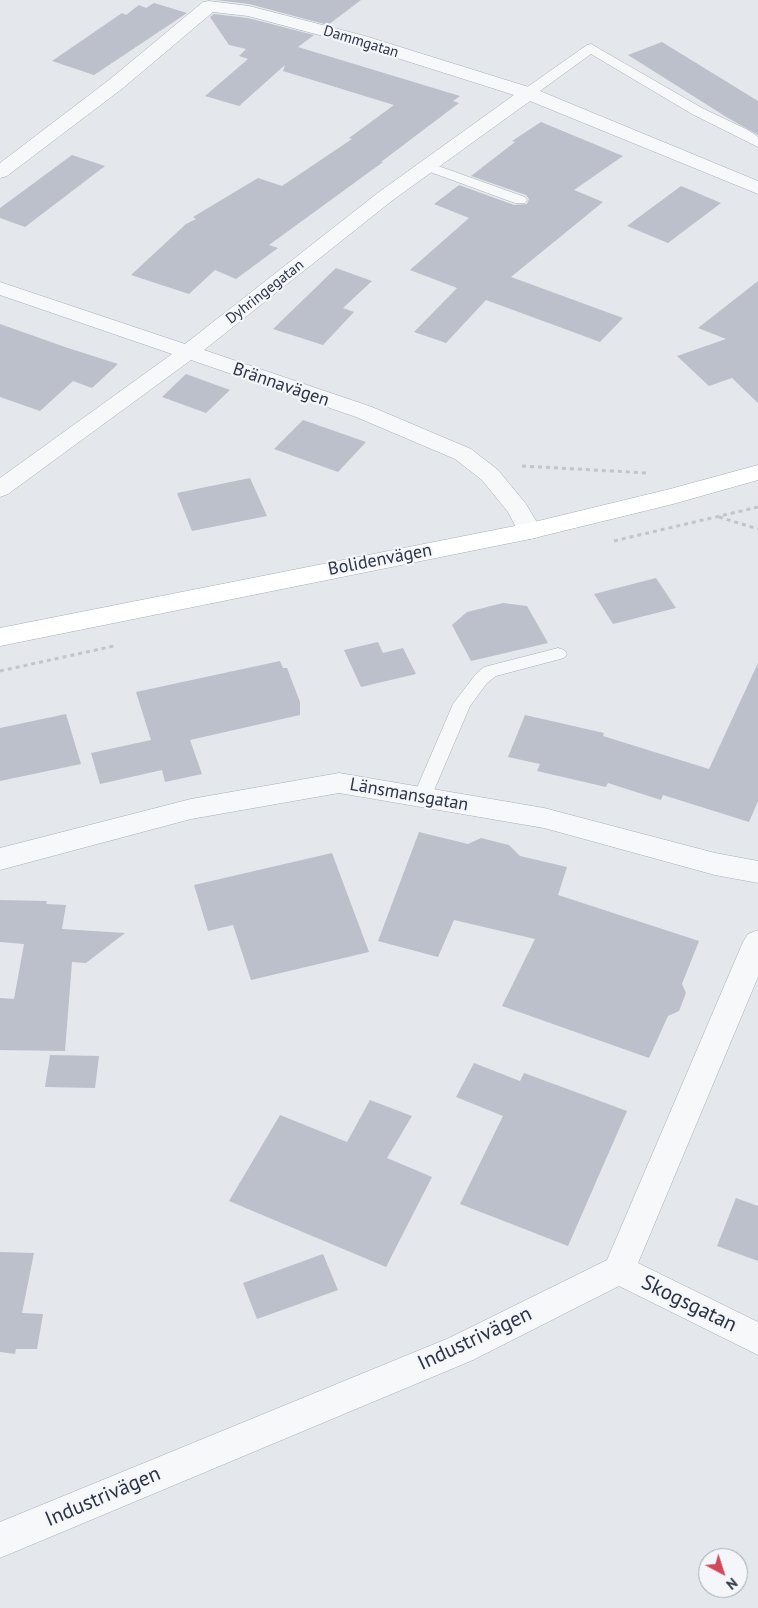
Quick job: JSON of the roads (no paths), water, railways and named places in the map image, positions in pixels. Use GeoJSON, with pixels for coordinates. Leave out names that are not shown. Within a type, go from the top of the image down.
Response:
{"type":"FeatureCollection","features":[{"type":"Feature","properties":{"kind":"main road","name":"Bolidenvägen"},"geometry":{"type":"LineString","coordinates":[[0,637],[530,531],[673,496],[758,472]]}},
{"type":"Feature","properties":{"kind":"street","name":"Dammgatan"},"geometry":{"type":"LineString","coordinates":[[0,172],[116,84],[209,6],[249,11],[285,20],[358,40],[528,93],[758,188]]}},
{"type":"Feature","properties":{"kind":"street","name":"Dyhringegatan"},"geometry":{"type":"LineString","coordinates":[[0,490],[187,353],[386,196],[528,93]]}},
{"type":"Feature","properties":{"kind":"street","name":"Brännavägen"},"geometry":{"type":"LineString","coordinates":[[0,288],[364,412],[463,454],[490,475],[518,509],[530,531]]}},
{"type":"Feature","properties":{"kind":"street","name":"Länsmansgatan"},"geometry":{"type":"LineString","coordinates":[[0,859],[191,809],[339,783],[544,818],[715,864],[758,872]]}},
{"type":"Feature","properties":{"kind":"street"},"geometry":{"type":"LineString","coordinates":[[619,1270],[758,942]]}},
{"type":"Feature","properties":{"kind":"street","name":"Skogsgatan"},"geometry":{"type":"LineString","coordinates":[[619,1270],[758,1339]]}},
{"type":"Feature","properties":{"kind":"street","name":"Industrivägen"},"geometry":{"type":"LineString","coordinates":[[0,1540],[461,1349],[619,1270]]}},
{"type":"Feature","properties":{"kind":"lane"},"geometry":{"type":"LineString","coordinates":[[528,93],[591,48],[696,111],[758,142]]}},
{"type":"Feature","properties":{"kind":"lane"},"geometry":{"type":"LineString","coordinates":[[427,166],[520,200]]}},
{"type":"Feature","properties":{"kind":"lane"},"geometry":{"type":"LineString","coordinates":[[422,797],[462,704],[481,679],[490,671],[558,654]]}}]}
